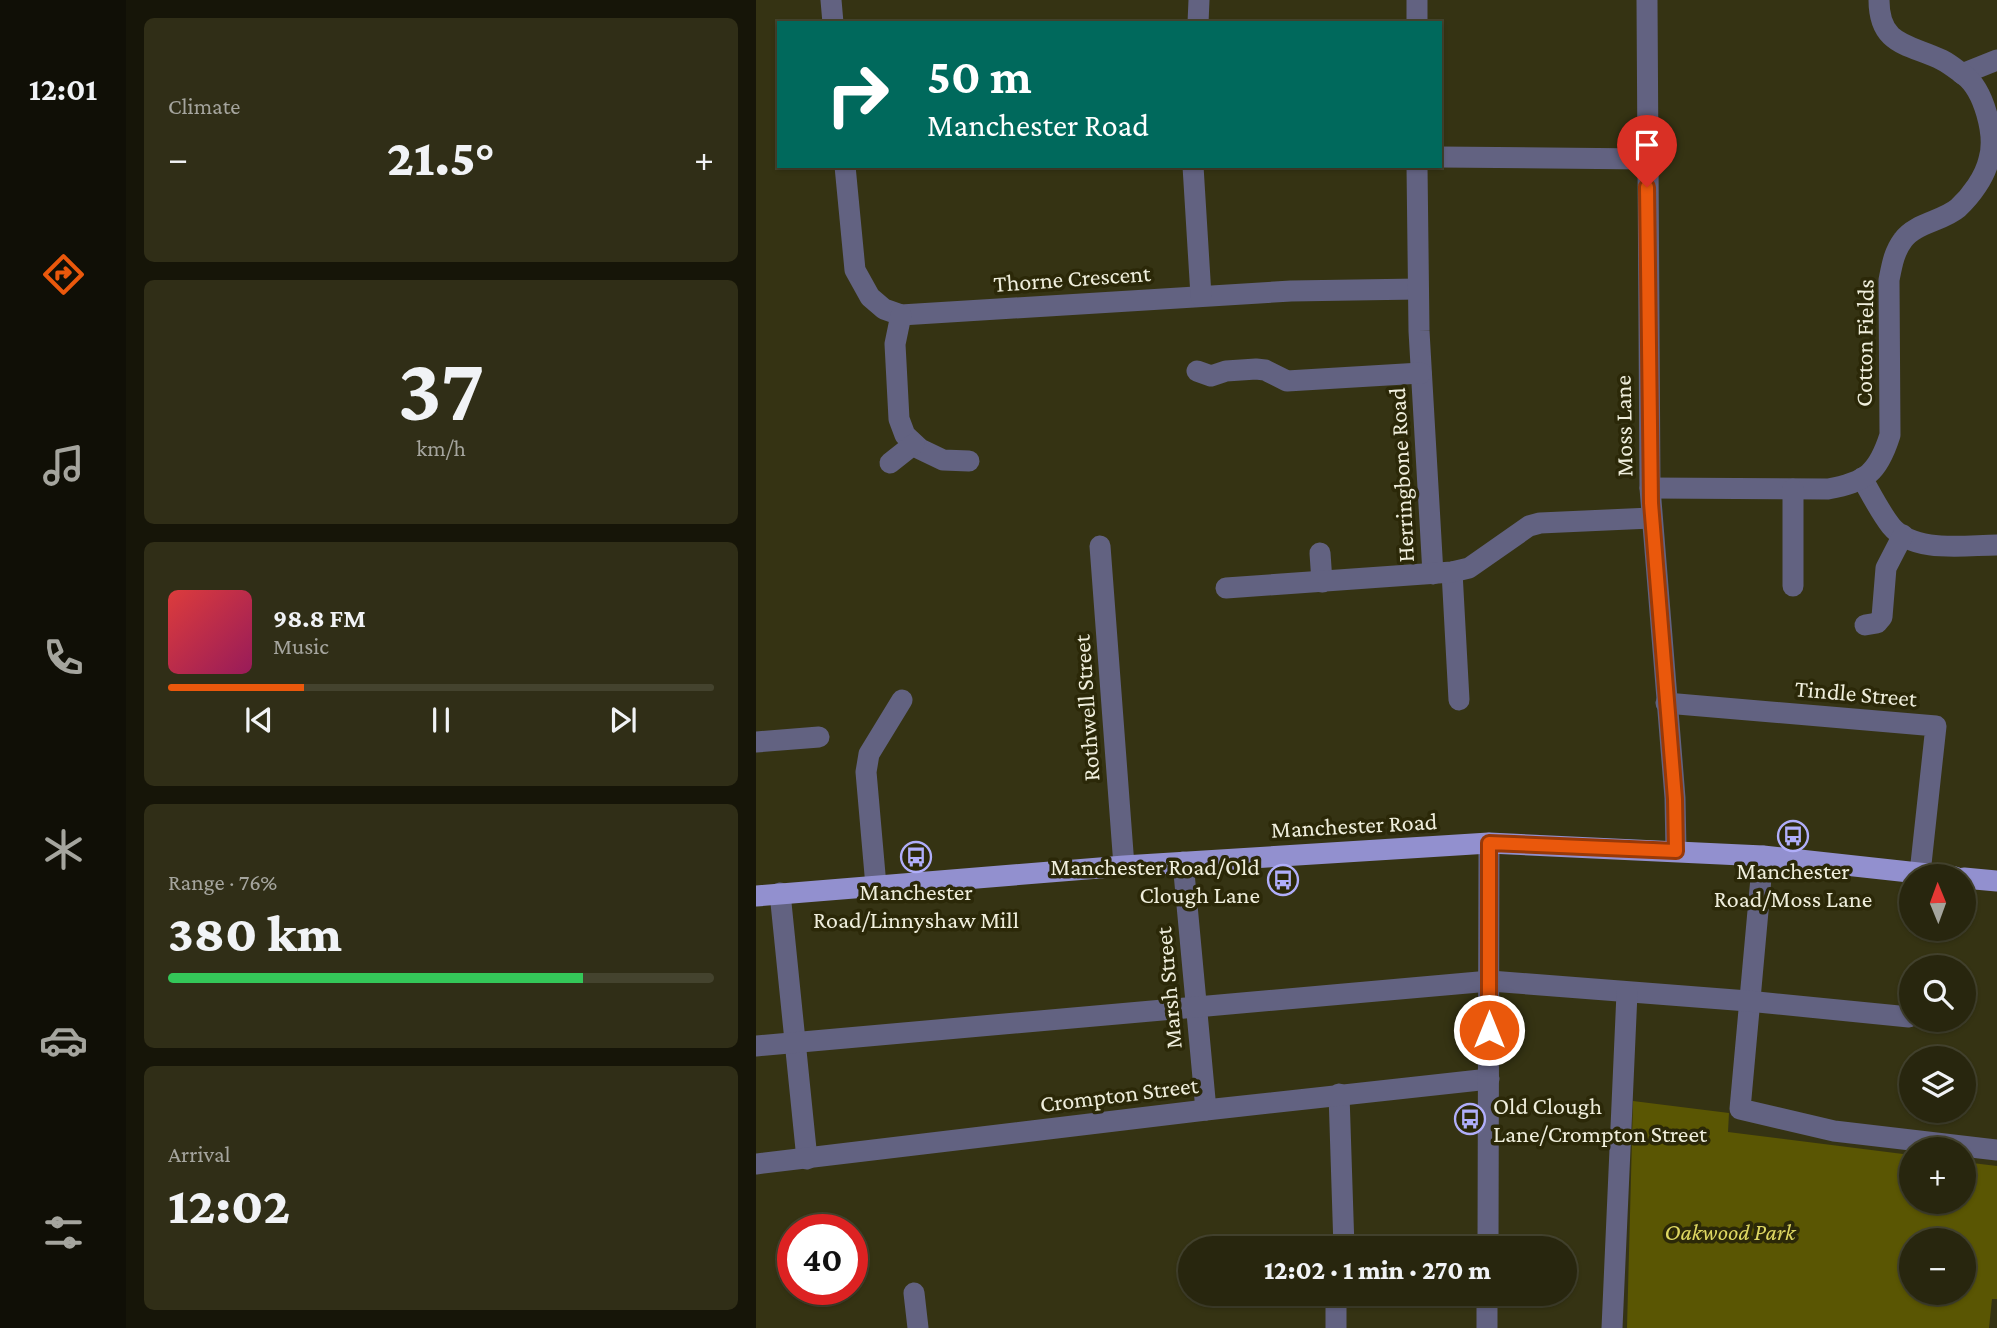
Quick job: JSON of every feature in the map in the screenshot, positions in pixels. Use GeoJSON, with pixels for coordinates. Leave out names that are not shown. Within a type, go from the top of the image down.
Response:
{"type":"FeatureCollection","features":[{"type":"Feature","properties":{"kind":"main road","name":"Manchester Road"},"geometry":{"type":"LineString","coordinates":[[756,896],[1124,866],[1489,843],[1763,856],[1899,871]]}},
{"type":"Feature","properties":{"kind":"main road"},"geometry":{"type":"LineString","coordinates":[[1976,879],[1997,881]]}},
{"type":"Feature","properties":{"kind":"street"},"geometry":{"type":"LineString","coordinates":[[831,0],[833,21]]}},
{"type":"Feature","properties":{"kind":"street"},"geometry":{"type":"LineString","coordinates":[[1198,21],[1199,0]]}},
{"type":"Feature","properties":{"kind":"street"},"geometry":{"type":"LineString","coordinates":[[1417,0],[1417,21]]}},
{"type":"Feature","properties":{"kind":"street","name":"Moss Lane"},"geometry":{"type":"LineString","coordinates":[[1647,0],[1651,518],[1675,799],[1676,851]]}},
{"type":"Feature","properties":{"kind":"street","name":"Cotton Fields"},"geometry":{"type":"LineString","coordinates":[[1862,478],[1870,473],[1883,457],[1889,435],[1889,280],[1893,256],[1904,237],[1957,209],[1977,185],[1993,159],[1991,128],[1968,78],[1943,61],[1902,45],[1887,33],[1879,13],[1879,0]]}},
{"type":"Feature","properties":{"kind":"street"},"geometry":{"type":"LineString","coordinates":[[1962,74],[1997,60]]}},
{"type":"Feature","properties":{"kind":"street"},"geometry":{"type":"LineString","coordinates":[[1442,157],[1647,159]]}},
{"type":"Feature","properties":{"kind":"street"},"geometry":{"type":"LineString","coordinates":[[845,168],[855,270],[870,297],[884,309],[901,315],[895,344],[899,419],[905,435],[914,444],[943,460],[969,461]]}},
{"type":"Feature","properties":{"kind":"street"},"geometry":{"type":"LineString","coordinates":[[1193,168],[1201,296]]}},
{"type":"Feature","properties":{"kind":"street","name":"Herringbone Road"},"geometry":{"type":"LineString","coordinates":[[1417,168],[1421,373],[1442,573],[1459,700]]}},
{"type":"Feature","properties":{"kind":"street","name":"Thorne Crescent"},"geometry":{"type":"LineString","coordinates":[[901,315],[1291,291],[1418,289]]}},
{"type":"Feature","properties":{"kind":"street","name":"Herringbone Road"},"geometry":{"type":"LineString","coordinates":[[1197,371],[1211,376],[1226,371],[1265,370],[1287,381],[1421,373]]}},
{"type":"Feature","properties":{"kind":"street"},"geometry":{"type":"LineString","coordinates":[[890,463],[914,444]]}},
{"type":"Feature","properties":{"kind":"street"},"geometry":{"type":"LineString","coordinates":[[1650,488],[1828,489],[1850,485],[1862,478],[1892,528],[1913,542],[1945,546],[1997,545]]}},
{"type":"Feature","properties":{"kind":"street"},"geometry":{"type":"LineString","coordinates":[[1793,489],[1793,586]]}},
{"type":"Feature","properties":{"kind":"street"},"geometry":{"type":"LineString","coordinates":[[1226,588],[1442,573],[1469,568],[1529,526],[1540,523],[1651,518]]}},
{"type":"Feature","properties":{"kind":"street"},"geometry":{"type":"LineString","coordinates":[[1865,625],[1877,623],[1882,617],[1886,568],[1903,536]]}},
{"type":"Feature","properties":{"kind":"street","name":"Rothwell Street"},"geometry":{"type":"LineString","coordinates":[[1100,546],[1124,866]]}},
{"type":"Feature","properties":{"kind":"street"},"geometry":{"type":"LineString","coordinates":[[1320,554],[1322,582]]}},
{"type":"Feature","properties":{"kind":"street"},"geometry":{"type":"LineString","coordinates":[[876,887],[866,772],[869,754],[902,700]]}},
{"type":"Feature","properties":{"kind":"street","name":"Tindle Street"},"geometry":{"type":"LineString","coordinates":[[1666,703],[1936,726],[1921,864]]}},
{"type":"Feature","properties":{"kind":"street"},"geometry":{"type":"LineString","coordinates":[[756,743],[820,737]]}},
{"type":"Feature","properties":{"kind":"street"},"geometry":{"type":"LineString","coordinates":[[1488,1236],[1489,843]]}},
{"type":"Feature","properties":{"kind":"street"},"geometry":{"type":"LineString","coordinates":[[1763,856],[1740,1109],[1834,1131],[1997,1150]]}},
{"type":"Feature","properties":{"kind":"street","name":"Marsh Street"},"geometry":{"type":"LineString","coordinates":[[1183,862],[1206,1110]]}},
{"type":"Feature","properties":{"kind":"street"},"geometry":{"type":"LineString","coordinates":[[780,893],[807,1159]]}},
{"type":"Feature","properties":{"kind":"street"},"geometry":{"type":"LineString","coordinates":[[756,1046],[1490,981],[1899,1016]]}},
{"type":"Feature","properties":{"kind":"street"},"geometry":{"type":"LineString","coordinates":[[1612,1328],[1627,993]]}},
{"type":"Feature","properties":{"kind":"street","name":"Crompton Street"},"geometry":{"type":"LineString","coordinates":[[756,1164],[1339,1094],[1489,1079]]}},
{"type":"Feature","properties":{"kind":"street"},"geometry":{"type":"LineString","coordinates":[[1339,1094],[1344,1236]]}},
{"type":"Feature","properties":{"kind":"street"},"geometry":{"type":"LineString","coordinates":[[914,1293],[918,1328]]}},
{"type":"Feature","properties":{"kind":"street"},"geometry":{"type":"LineString","coordinates":[[1335,1306],[1336,1328]]}},
{"type":"Feature","properties":{"kind":"street"},"geometry":{"type":"LineString","coordinates":[[1487,1306],[1487,1328]]}},
{"type":"Feature","properties":{"kind":"green space","name":"Oakwood Park"},"geometry":{"type":"Polygon","coordinates":[[[1633,1101],[1729,1113],[1728,1132],[1899,1153],[1899,1214],[1976,1214],[1976,1163],[1997,1166],[1997,1299],[1992,1299],[1989,1328],[1627,1328],[1633,1101]]]}},
{"type":"Feature","properties":{"kind":"place","name":"Manchester Road/Moss Lane"},"geometry":{"type":"Point","coordinates":[1793,836]}},
{"type":"Feature","properties":{"kind":"place","name":"Manchester Road/Linnyshaw Mill"},"geometry":{"type":"Point","coordinates":[916,857]}},
{"type":"Feature","properties":{"kind":"place","name":"Manchester Road/Old Clough Lane"},"geometry":{"type":"Point","coordinates":[1283,880]}},
{"type":"Feature","properties":{"kind":"place","name":"Old Clough Lane/Crompton Street"},"geometry":{"type":"Point","coordinates":[1470,1119]}},
{"type":"Feature","properties":{"kind":"route"},"geometry":{"type":"LineString","coordinates":[[1489,1030],[1489,843],[1676,851],[1675,799],[1651,503],[1647,187]]}}]}
